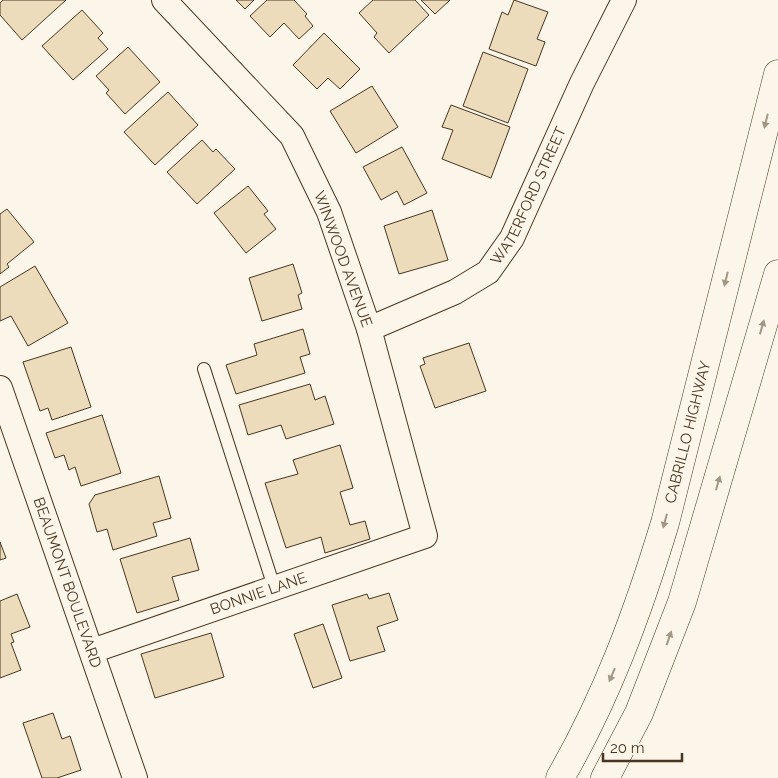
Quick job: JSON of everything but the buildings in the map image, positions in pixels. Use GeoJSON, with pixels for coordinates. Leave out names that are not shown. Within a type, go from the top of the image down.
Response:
{"type":"FeatureCollection","features":[{"type":"Feature","properties":{"kind":"highway","name":"CABRILLO HIGHWAY"},"geometry":{"type":"LineString","coordinates":[[560,778],[603,697],[645,590],[665,523],[778,74]]}},
{"type":"Feature","properties":{"kind":"highway"},"geometry":{"type":"LineString","coordinates":[[605,778],[639,713],[682,602],[778,274]]}},
{"type":"Feature","properties":{"kind":"street","name":"WINWOOD AVENUE"},"geometry":{"type":"LineString","coordinates":[[164,0],[292,136],[329,212],[369,329],[425,536]]}},
{"type":"Feature","properties":{"kind":"street","name":"WATERFORD STREET"},"geometry":{"type":"LineString","coordinates":[[369,329],[455,292],[488,272],[512,238],[582,83],[624,0]]}},
{"type":"Feature","properties":{"kind":"street","name":"BEAUMONT BOULEVARD"},"geometry":{"type":"LineString","coordinates":[[0,388],[92,650],[134,778]]}},
{"type":"Feature","properties":{"kind":"street","name":"BONNIE LANE"},"geometry":{"type":"LineString","coordinates":[[92,650],[425,536]]}},
{"type":"Feature","properties":{"kind":"lane"},"geometry":{"type":"LineString","coordinates":[[204,369],[274,587]]}}]}
